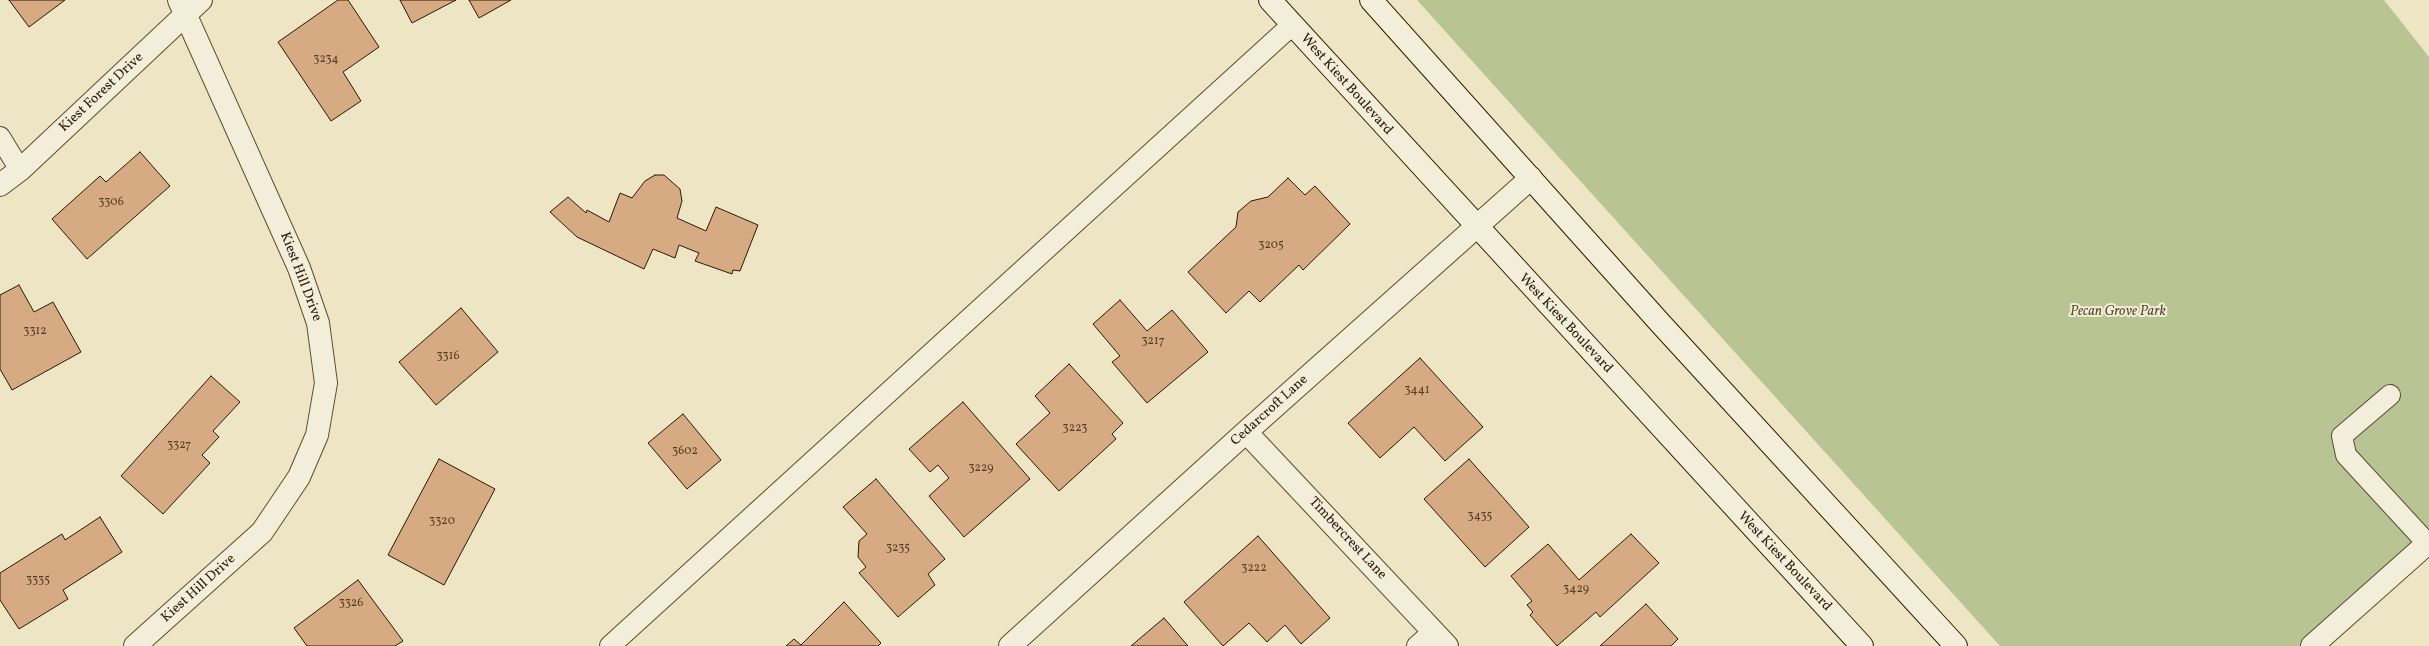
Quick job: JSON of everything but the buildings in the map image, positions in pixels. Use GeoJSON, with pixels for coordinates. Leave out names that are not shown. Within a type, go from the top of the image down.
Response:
{"type":"FeatureCollection","features":[{"type":"Feature","properties":{"kind":"street","name":"Kiest Forest Drive"},"geometry":{"type":"LineString","coordinates":[[0,185],[20,170],[182,7],[201,0]]}},
{"type":"Feature","properties":{"kind":"street","name":"West Kiest Boulevard"},"geometry":{"type":"LineString","coordinates":[[1270,0],[1477,228],[1862,646]]}},
{"type":"Feature","properties":{"kind":"street"},"geometry":{"type":"LineString","coordinates":[[1371,0],[1956,646]]}},
{"type":"Feature","properties":{"kind":"street","name":"Kiest Hill Drive"},"geometry":{"type":"LineString","coordinates":[[135,646],[262,532],[299,477],[317,435],[326,383],[318,322],[299,268],[182,7]]}},
{"type":"Feature","properties":{"kind":"street","name":"Cedarcroft Lane"},"geometry":{"type":"LineString","coordinates":[[1010,646],[1246,432],[1477,228],[1531,178]]}},
{"type":"Feature","properties":{"kind":"street","name":"Timbercrest Lane"},"geometry":{"type":"LineString","coordinates":[[1246,432],[1440,639]]}},
{"type":"Feature","properties":{"kind":"street"},"geometry":{"type":"LineString","coordinates":[[2312,646],[2428,542]]}},
{"type":"Feature","properties":{"kind":"lane"},"geometry":{"type":"LineString","coordinates":[[610,646],[1292,25]]}},
{"type":"Feature","properties":{"kind":"lane"},"geometry":{"type":"LineString","coordinates":[[0,137],[20,170]]}},
{"type":"Feature","properties":{"kind":"lane"},"geometry":{"type":"LineString","coordinates":[[2390,395],[2342,436],[2346,456],[2428,542]]}},
{"type":"Feature","properties":{"kind":"lane"},"geometry":{"type":"LineString","coordinates":[[1418,646],[1440,639]]}},
{"type":"Feature","properties":{"kind":"green space","name":"Pecan Grove Park"},"geometry":{"type":"Polygon","coordinates":[[[1417,0],[2384,0],[2429,57],[2429,532],[2316,646],[2000,646],[1417,0]]]}}]}
